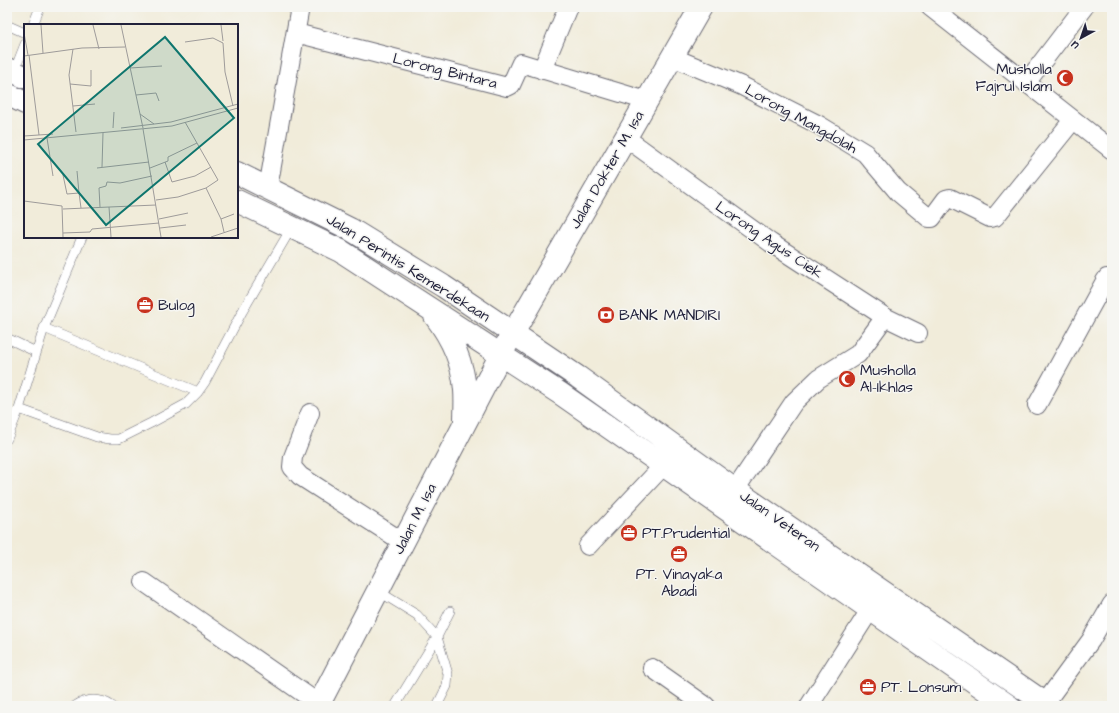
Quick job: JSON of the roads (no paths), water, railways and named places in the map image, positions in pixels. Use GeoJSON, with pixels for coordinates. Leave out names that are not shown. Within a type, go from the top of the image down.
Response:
{"type":"FeatureCollection","features":[{"type":"Feature","properties":{"kind":"main road","name":"Jalan Dokter M. Isa"},"geometry":{"type":"LineString","coordinates":[[513,333],[701,7]]}},
{"type":"Feature","properties":{"kind":"main road"},"geometry":{"type":"LineString","coordinates":[[7,94],[24,102]]}},
{"type":"Feature","properties":{"kind":"main road","name":"Jalan Perintis Kemerdekaan"},"geometry":{"type":"LineString","coordinates":[[238,173],[350,229],[443,286],[513,333]]}},
{"type":"Feature","properties":{"kind":"main road","name":"Jalan Veteran"},"geometry":{"type":"LineString","coordinates":[[238,201],[341,251],[501,354],[1009,706]]}},
{"type":"Feature","properties":{"kind":"main road"},"geometry":{"type":"LineString","coordinates":[[341,251],[350,229]]}},
{"type":"Feature","properties":{"kind":"main road"},"geometry":{"type":"LineString","coordinates":[[429,308],[444,327],[460,364],[465,390],[465,422]]}},
{"type":"Feature","properties":{"kind":"main road","name":"Jalan M. Isa"},"geometry":{"type":"LineString","coordinates":[[319,705],[465,422],[513,333]]}},
{"type":"Feature","properties":{"kind":"main road","name":"Jalan Veteran"},"geometry":{"type":"LineString","coordinates":[[513,333],[578,377],[735,490],[1047,704]]}},
{"type":"Feature","properties":{"kind":"street"},"geometry":{"type":"LineString","coordinates":[[268,188],[300,7]]}},
{"type":"Feature","properties":{"kind":"street"},"geometry":{"type":"LineString","coordinates":[[542,70],[568,7]]}},
{"type":"Feature","properties":{"kind":"street"},"geometry":{"type":"LineString","coordinates":[[930,7],[1112,150]]}},
{"type":"Feature","properties":{"kind":"street"},"geometry":{"type":"LineString","coordinates":[[1026,83],[1084,7]]}},
{"type":"Feature","properties":{"kind":"street","name":"Lorong Bintara"},"geometry":{"type":"LineString","coordinates":[[296,33],[507,87],[511,85],[521,63],[647,101]]}},
{"type":"Feature","properties":{"kind":"street","name":"Lorong Mangdolah"},"geometry":{"type":"LineString","coordinates":[[672,57],[742,86],[819,125],[865,153],[898,192],[929,218],[932,218],[946,199],[950,198],[990,218],[995,217],[1072,120]]}},
{"type":"Feature","properties":{"kind":"street","name":"Lorong Agus Ciek"},"geometry":{"type":"LineString","coordinates":[[626,138],[771,243],[885,317],[918,333]]}},
{"type":"Feature","properties":{"kind":"street"},"geometry":{"type":"LineString","coordinates":[[1037,405],[1105,281],[1107,278],[1112,278]]}},
{"type":"Feature","properties":{"kind":"street"},"geometry":{"type":"LineString","coordinates":[[735,490],[794,402],[818,379],[858,354],[885,317]]}},
{"type":"Feature","properties":{"kind":"street"},"geometry":{"type":"LineString","coordinates":[[310,413],[293,457],[292,467],[300,476],[403,542]]}},
{"type":"Feature","properties":{"kind":"street"},"geometry":{"type":"LineString","coordinates":[[588,546],[663,466]]}},
{"type":"Feature","properties":{"kind":"street"},"geometry":{"type":"LineString","coordinates":[[144,582],[319,705]]}},
{"type":"Feature","properties":{"kind":"street"},"geometry":{"type":"LineString","coordinates":[[1047,704],[1091,640],[1112,604]]}},
{"type":"Feature","properties":{"kind":"street"},"geometry":{"type":"LineString","coordinates":[[809,706],[870,610]]}},
{"type":"Feature","properties":{"kind":"street"},"geometry":{"type":"LineString","coordinates":[[652,668],[706,706]]}},
{"type":"Feature","properties":{"kind":"lane"},"geometry":{"type":"LineString","coordinates":[[33,24],[40,7]]}},
{"type":"Feature","properties":{"kind":"lane"},"geometry":{"type":"LineString","coordinates":[[7,25],[24,33]]}},
{"type":"Feature","properties":{"kind":"lane"},"geometry":{"type":"LineString","coordinates":[[15,73],[24,47]]}},
{"type":"Feature","properties":{"kind":"lane"},"geometry":{"type":"LineString","coordinates":[[19,409],[97,437],[119,439],[186,404],[206,382],[242,312],[292,227]]}},
{"type":"Feature","properties":{"kind":"lane"},"geometry":{"type":"LineString","coordinates":[[7,438],[19,409],[44,328],[82,238]]}},
{"type":"Feature","properties":{"kind":"lane"},"geometry":{"type":"LineString","coordinates":[[44,328],[198,392]]}},
{"type":"Feature","properties":{"kind":"lane"},"geometry":{"type":"LineString","coordinates":[[7,338],[36,352]]}},
{"type":"Feature","properties":{"kind":"lane"},"geometry":{"type":"LineString","coordinates":[[378,590],[417,615],[436,637],[448,674],[447,686],[437,706]]}},
{"type":"Feature","properties":{"kind":"lane"},"geometry":{"type":"LineString","coordinates":[[395,706],[450,611]]}},
{"type":"Feature","properties":{"kind":"lane"},"geometry":{"type":"LineString","coordinates":[[75,706],[81,702],[96,700],[106,702],[112,706]]}},
{"type":"Feature","properties":{"kind":"place","name":"Musholla Fajrul Islam"},"geometry":{"type":"Point","coordinates":[1065,78]}},
{"type":"Feature","properties":{"kind":"place","name":"Bulog"},"geometry":{"type":"Point","coordinates":[145,305]}},
{"type":"Feature","properties":{"kind":"place","name":"BANK MANDIRI"},"geometry":{"type":"Point","coordinates":[606,315]}},
{"type":"Feature","properties":{"kind":"place","name":"Musholla Al-Ikhlas"},"geometry":{"type":"Point","coordinates":[847,379]}},
{"type":"Feature","properties":{"kind":"place","name":"PT.Prudential"},"geometry":{"type":"Point","coordinates":[629,533]}},
{"type":"Feature","properties":{"kind":"place","name":"PT. Vinayaka Abadi"},"geometry":{"type":"Point","coordinates":[679,554]}},
{"type":"Feature","properties":{"kind":"place","name":"PT. Lonsum"},"geometry":{"type":"Point","coordinates":[868,687]}}]}
